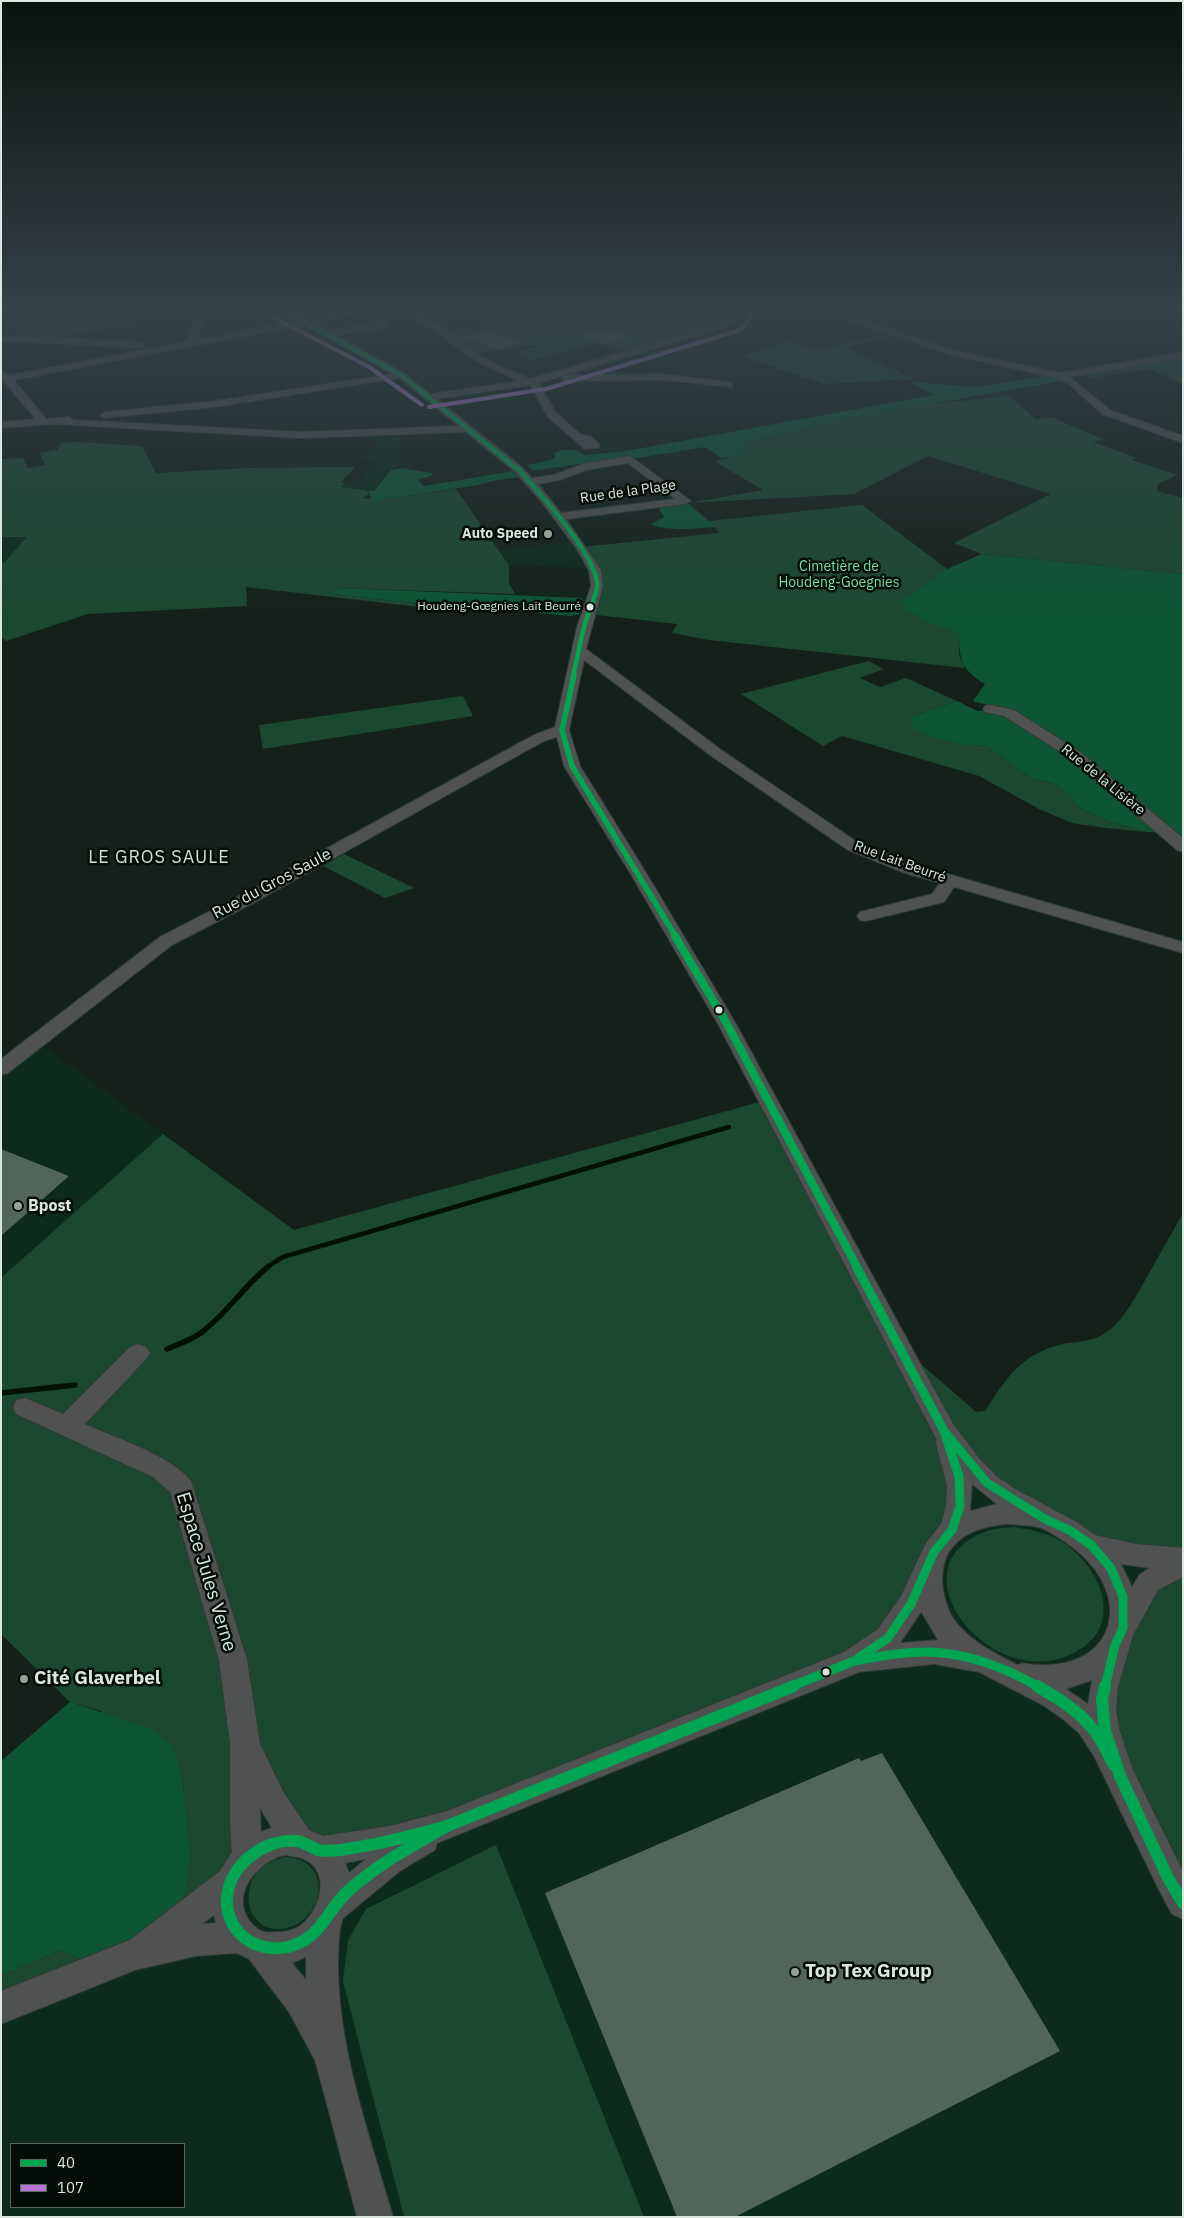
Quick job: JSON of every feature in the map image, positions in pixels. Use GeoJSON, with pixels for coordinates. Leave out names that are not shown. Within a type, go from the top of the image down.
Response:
{"type":"FeatureCollection","features":[{"type":"Feature","properties":{"kind":"street"},"geometry":{"type":"LineString","coordinates":[[34,412],[43,422]]}},
{"type":"Feature","properties":{"kind":"street"},"geometry":{"type":"LineString","coordinates":[[56,422],[149,412]]}},
{"type":"Feature","properties":{"kind":"street"},"geometry":{"type":"LineString","coordinates":[[332,2060],[301,2000],[230,1918],[227,1895],[230,1883],[237,1869],[248,1857],[259,1848],[285,1840],[310,1846],[390,1842],[447,1826],[854,1661],[888,1638],[911,1604],[934,1552],[952,1530],[960,1506],[959,1476],[944,1431],[735,1039],[640,876],[572,766],[562,730],[597,578],[581,547],[531,482],[512,464],[446,412]]}},
{"type":"Feature","properties":{"kind":"street"},"geometry":{"type":"LineString","coordinates":[[550,412],[589,445]]}},
{"type":"Feature","properties":{"kind":"street"},"geometry":{"type":"LineString","coordinates":[[1105,412],[1183,440]]}},
{"type":"Feature","properties":{"kind":"street"},"geometry":{"type":"LineString","coordinates":[[1,425],[56,422],[301,435],[468,429]]}},
{"type":"Feature","properties":{"kind":"street","name":"Rue de la Plage"},"geometry":{"type":"LineString","coordinates":[[531,482],[556,478],[583,467],[630,459],[685,501],[557,517]]}},
{"type":"Feature","properties":{"kind":"street","name":"Rue Lait Beurré"},"geometry":{"type":"LineString","coordinates":[[578,656],[842,840],[867,853],[950,880],[1183,948]]}},
{"type":"Feature","properties":{"kind":"street","name":"Rue de la Lisière"},"geometry":{"type":"LineString","coordinates":[[990,709],[1009,713],[1075,755],[1183,847]]}},
{"type":"Feature","properties":{"kind":"street","name":"Rue du Gros Saule"},"geometry":{"type":"LineString","coordinates":[[1,1068],[166,941],[253,896],[539,738],[562,730]]}},
{"type":"Feature","properties":{"kind":"street"},"geometry":{"type":"LineString","coordinates":[[866,916],[938,898],[950,880]]}},
{"type":"Feature","properties":{"kind":"street"},"geometry":{"type":"LineString","coordinates":[[67,1426],[138,1353]]}},
{"type":"Feature","properties":{"kind":"street","name":"Espace Jules Verne"},"geometry":{"type":"LineString","coordinates":[[25,1407],[162,1470],[176,1480],[182,1488],[233,1660],[245,1743]]}},
{"type":"Feature","properties":{"kind":"street"},"geometry":{"type":"LineString","coordinates":[[944,1431],[987,1483],[1045,1519],[1071,1530],[1091,1545],[1111,1568],[1123,1597],[1119,1636],[1102,1700],[1105,1731],[1120,1776]]}},
{"type":"Feature","properties":{"kind":"street"},"geometry":{"type":"LineString","coordinates":[[952,1530],[985,1515],[1021,1514],[1045,1519]]}},
{"type":"Feature","properties":{"kind":"street"},"geometry":{"type":"LineString","coordinates":[[1091,1545],[1122,1554],[1147,1558],[1183,1559]]}},
{"type":"Feature","properties":{"kind":"street"},"geometry":{"type":"LineString","coordinates":[[854,1661],[934,1652],[1036,1679],[1064,1678],[1085,1671],[1103,1660],[1119,1636],[1149,1582],[1170,1569],[1183,1564]]}},
{"type":"Feature","properties":{"kind":"street"},"geometry":{"type":"LineString","coordinates":[[928,1568],[928,1586],[932,1605],[941,1622],[958,1644],[995,1668],[1062,1701],[1090,1724],[1120,1776],[1168,1878],[1183,1903]]}},
{"type":"Feature","properties":{"kind":"street"},"geometry":{"type":"LineString","coordinates":[[245,1743],[273,1803],[310,1846],[331,1862],[336,1876],[337,1891],[329,1916],[322,1978],[332,2060],[375,2217]]}},
{"type":"Feature","properties":{"kind":"street"},"geometry":{"type":"LineString","coordinates":[[245,1743],[245,1822],[248,1857]]}},
{"type":"Feature","properties":{"kind":"street"},"geometry":{"type":"LineString","coordinates":[[1,2008],[135,1954],[196,1940],[251,1942],[276,1950],[294,1946],[310,1938],[329,1916],[389,1860],[447,1826]]}},
{"type":"Feature","properties":{"kind":"street"},"geometry":{"type":"LineString","coordinates":[[135,1954],[230,1883]]}},
{"type":"Feature","properties":{"kind":"shaded area"},"geometry":{"type":"Polygon","coordinates":[[[402,437],[401,459],[373,491],[340,488],[345,483],[356,483],[376,462],[362,460],[383,438],[402,437]]]}},
{"type":"Feature","properties":{"kind":"shaded area"},"geometry":{"type":"Polygon","coordinates":[[[1,537],[28,537],[1,566],[1,537]]]}},
{"type":"Feature","properties":{"kind":"shaded area"},"geometry":{"type":"Polygon","coordinates":[[[572,542],[590,568],[509,565],[500,550],[572,542]]]}},
{"type":"Feature","properties":{"kind":"shaded area"},"geometry":{"type":"Polygon","coordinates":[[[37,1041],[294,1230],[875,1430],[1183,1389],[1183,2217],[1,2217],[1,1761],[69,1702],[1,1634],[1,1069],[37,1041]]]}},
{"type":"Feature","properties":{"kind":"green space"},"geometry":{"type":"Polygon","coordinates":[[[843,412],[888,412],[745,442],[747,449],[741,454],[732,457],[721,458],[705,447],[583,467],[580,464],[533,470],[527,465],[555,458],[555,453],[563,450],[575,450],[585,455],[626,451],[843,412]]]}},
{"type":"Feature","properties":{"kind":"green space"},"geometry":{"type":"Polygon","coordinates":[[[888,412],[1027,412],[1036,420],[1051,417],[1103,439],[1093,442],[1137,458],[1132,460],[1177,475],[1158,484],[1157,491],[1183,498],[1183,574],[982,554],[954,543],[1051,494],[928,456],[854,494],[688,503],[763,490],[714,461],[732,457],[744,442],[888,412]]]}},
{"type":"Feature","properties":{"kind":"green space"},"geometry":{"type":"Polygon","coordinates":[[[77,442],[142,446],[156,473],[249,468],[355,467],[341,482],[345,483],[340,487],[371,491],[363,499],[372,498],[374,501],[456,489],[509,565],[509,583],[515,594],[338,588],[333,594],[464,609],[463,612],[246,587],[247,606],[88,614],[6,641],[1,637],[1,566],[27,537],[1,537],[1,459],[23,458],[28,468],[45,465],[40,453],[57,450],[61,443],[77,442]]]}},
{"type":"Feature","properties":{"kind":"green space"},"geometry":{"type":"Polygon","coordinates":[[[402,468],[432,473],[433,475],[418,480],[424,486],[513,471],[519,477],[374,501],[369,495],[371,491],[374,491],[391,470],[402,468]]]}},
{"type":"Feature","properties":{"kind":"green space"},"geometry":{"type":"Polygon","coordinates":[[[685,501],[716,527],[673,529],[651,524],[664,517],[658,507],[685,501]]]}},
{"type":"Feature","properties":{"kind":"green space","name":"Cimetière de Houdeng-Goegnies"},"geometry":{"type":"Polygon","coordinates":[[[862,505],[947,569],[932,624],[954,630],[959,634],[959,655],[965,668],[709,640],[672,633],[677,624],[588,614],[597,586],[581,547],[720,533],[709,521],[862,505]]]}},
{"type":"Feature","properties":{"kind":"green space"},"geometry":{"type":"Polygon","coordinates":[[[982,554],[1183,574],[1183,847],[1168,833],[1147,832],[1111,822],[1084,810],[1075,804],[1070,794],[1054,784],[1030,777],[985,745],[968,746],[931,737],[913,728],[911,717],[957,701],[981,711],[990,709],[991,706],[973,701],[985,684],[971,674],[963,664],[959,634],[924,620],[900,602],[947,569],[982,554]]]}},
{"type":"Feature","properties":{"kind":"green space"},"geometry":{"type":"Polygon","coordinates":[[[338,588],[582,598],[579,614],[571,616],[467,606],[464,609],[333,594],[338,588]]]}},
{"type":"Feature","properties":{"kind":"green space"},"geometry":{"type":"Polygon","coordinates":[[[869,661],[883,669],[860,678],[880,687],[906,678],[957,701],[911,717],[968,746],[985,745],[1030,777],[1054,784],[1070,794],[1075,804],[1084,810],[1111,822],[1147,832],[1072,823],[1039,809],[979,776],[842,736],[823,746],[741,694],[869,661]]]}},
{"type":"Feature","properties":{"kind":"green space"},"geometry":{"type":"Polygon","coordinates":[[[463,696],[473,716],[263,749],[259,725],[463,696]]]}},
{"type":"Feature","properties":{"kind":"green space"},"geometry":{"type":"Polygon","coordinates":[[[344,854],[414,888],[385,898],[323,866],[344,854]]]}},
{"type":"Feature","properties":{"kind":"green space"},"geometry":{"type":"Polygon","coordinates":[[[767,1100],[897,1343],[976,1412],[985,1411],[1016,1368],[1036,1354],[1063,1344],[1096,1338],[1114,1326],[1134,1300],[1183,1213],[1183,1559],[1147,1558],[1045,1519],[944,1432],[960,1506],[888,1638],[447,1826],[322,1851],[260,1778],[248,1857],[135,1954],[191,1855],[182,1777],[101,1711],[70,1702],[1,1634],[1,1278],[163,1134],[294,1230],[767,1100]]]}},
{"type":"Feature","properties":{"kind":"green space"},"geometry":{"type":"Polygon","coordinates":[[[1014,1527],[1046,1534],[1064,1543],[1079,1555],[1099,1585],[1103,1602],[1103,1618],[1097,1633],[1086,1646],[1067,1656],[1036,1661],[1007,1655],[981,1640],[961,1619],[949,1594],[948,1570],[960,1547],[987,1531],[1014,1527]]]}},
{"type":"Feature","properties":{"kind":"green space"},"geometry":{"type":"Polygon","coordinates":[[[1183,1564],[1183,1903],[1105,1731],[1140,1599],[1183,1564]]]}},
{"type":"Feature","properties":{"kind":"green space"},"geometry":{"type":"Polygon","coordinates":[[[70,1702],[150,1728],[173,1747],[182,1777],[191,1855],[183,1900],[99,1968],[61,1950],[1,1975],[1,1761],[70,1702]]]}},
{"type":"Feature","properties":{"kind":"green space"},"geometry":{"type":"Polygon","coordinates":[[[496,1845],[644,2217],[404,2217],[343,1981],[348,1940],[366,1909],[496,1845]]]}},
{"type":"Feature","properties":{"kind":"green space"},"geometry":{"type":"Polygon","coordinates":[[[287,1857],[302,1861],[313,1870],[317,1877],[319,1892],[315,1904],[305,1918],[295,1925],[277,1929],[263,1925],[254,1916],[249,1903],[250,1888],[256,1874],[268,1863],[287,1857]]]}},
{"type":"Feature","properties":{"kind":"green space"},"geometry":{"type":"Polygon","coordinates":[[[61,1950],[99,1968],[1,2008],[1,1975],[61,1950]]]}},
{"type":"Feature","properties":{"kind":"building","name":"Bpost"},"geometry":{"type":"Polygon","coordinates":[[[1,1149],[69,1176],[1,1236],[1,1149]]]}},
{"type":"Feature","properties":{"kind":"building","name":"Top Tex Group"},"geometry":{"type":"Polygon","coordinates":[[[882,1753],[1060,2051],[735,2217],[677,2217],[545,1893],[859,1758],[861,1761],[882,1753]]]}},
{"type":"Feature","properties":{"kind":"waterway"},"geometry":{"type":"LineString","coordinates":[[267,1267],[283,1257],[729,1127]]}},
{"type":"Feature","properties":{"kind":"waterway"},"geometry":{"type":"LineString","coordinates":[[167,1349],[189,1340],[204,1331],[269,1266]]}},
{"type":"Feature","properties":{"kind":"waterway"},"geometry":{"type":"LineString","coordinates":[[1,1393],[75,1385]]}},
{"type":"Feature","properties":{"kind":"transit line","name":"40"},"geometry":{"type":"LineString","coordinates":[[446,412],[518,469],[544,498],[581,547],[595,570],[597,586],[584,627],[562,730],[572,766],[640,876],[727,1024],[944,1431],[959,1476],[960,1506],[952,1530],[934,1552],[911,1604],[888,1638],[854,1661],[447,1826]]}},
{"type":"Feature","properties":{"kind":"transit line","name":"40"},"geometry":{"type":"LineString","coordinates":[[944,1431],[987,1483],[1045,1519],[1071,1531],[1091,1545],[1111,1568],[1123,1597],[1123,1628],[1115,1645],[1102,1700],[1105,1731],[1120,1776],[1168,1878],[1183,1903]]}},
{"type":"Feature","properties":{"kind":"transit line","name":"40"},"geometry":{"type":"LineString","coordinates":[[854,1661],[904,1653],[934,1652],[953,1654],[995,1666],[1037,1686],[1073,1710],[1096,1733],[1114,1765]]}},
{"type":"Feature","properties":{"kind":"transit line","name":"40"},"geometry":{"type":"LineString","coordinates":[[447,1826],[395,1857],[358,1883],[346,1893],[319,1929],[296,1945],[283,1949],[257,1946],[242,1937],[233,1923],[229,1913],[227,1898],[236,1872],[256,1852],[269,1846],[282,1842],[296,1841],[321,1851],[340,1850],[447,1826]]}},
{"type":"Feature","properties":{"kind":"place","name":"Auto Speed"},"geometry":{"type":"Point","coordinates":[548,534]}},
{"type":"Feature","properties":{"kind":"place","name":"Houdeng-Gœgnies Lait Beurré"},"geometry":{"type":"Point","coordinates":[590,607]}},
{"type":"Feature","properties":{"kind":"place","name":"Bpost"},"geometry":{"type":"Point","coordinates":[18,1206]}},
{"type":"Feature","properties":{"kind":"place","name":"Cité Glaverbel"},"geometry":{"type":"Point","coordinates":[24,1679]}},
{"type":"Feature","properties":{"kind":"place","name":"Top Tex Group"},"geometry":{"type":"Point","coordinates":[795,1972]}},
{"type":"Feature","properties":{"kind":"district","name":"LE GROS SAULE"},"geometry":{"type":"Point","coordinates":[159,858]}}]}
